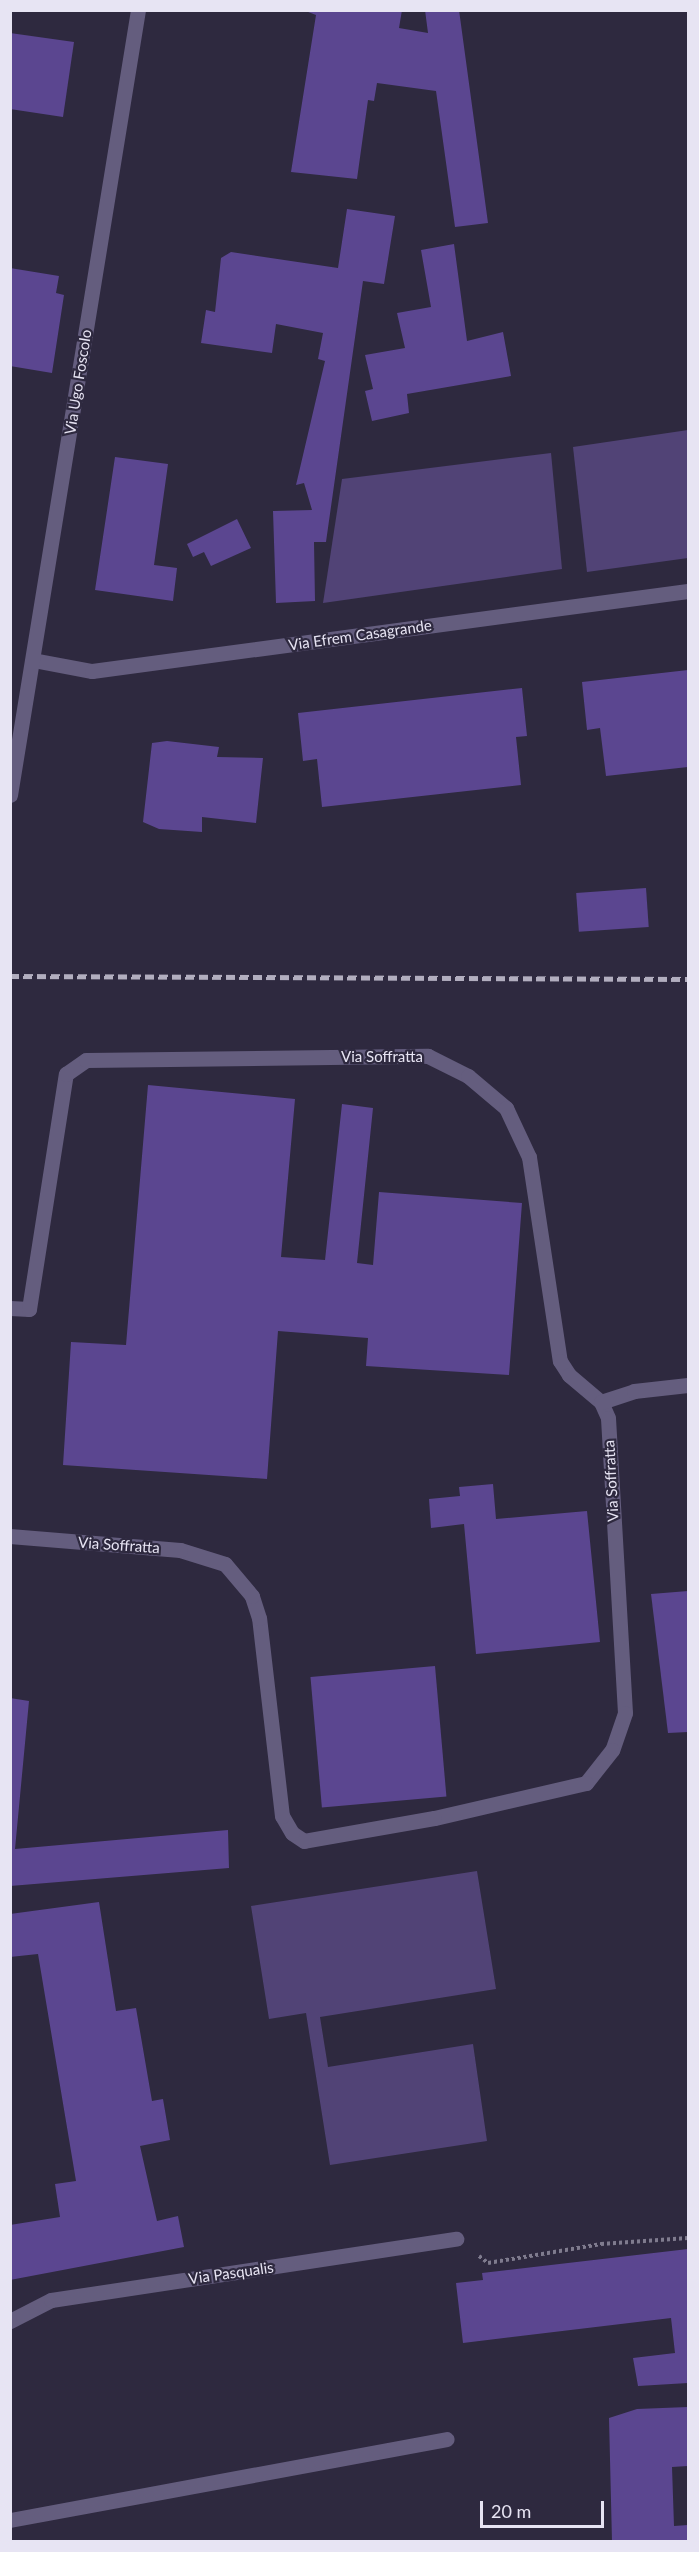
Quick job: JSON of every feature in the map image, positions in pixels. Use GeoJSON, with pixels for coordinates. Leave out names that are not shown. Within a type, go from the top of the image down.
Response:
{"type":"FeatureCollection","features":[{"type":"Feature","properties":{"kind":"street","name":"Via Ugo Foscolo"},"geometry":{"type":"LineString","coordinates":[[13,753],[33,660],[138,10]]}},
{"type":"Feature","properties":{"kind":"street","name":"Via Efrem Casagrande"},"geometry":{"type":"LineString","coordinates":[[33,660],[92,671],[688,591]]}},
{"type":"Feature","properties":{"kind":"street"},"geometry":{"type":"LineString","coordinates":[[10,795],[13,753]]}},
{"type":"Feature","properties":{"kind":"street","name":"Via Soffratta"},"geometry":{"type":"LineString","coordinates":[[10,1308],[29,1309],[66,1074],[86,1060],[428,1056],[468,1076],[506,1107],[531,1167],[560,1362],[569,1375],[601,1402],[608,1418],[625,1713],[612,1750],[586,1783],[434,1818],[304,1841],[292,1833],[282,1816],[259,1618],[252,1596],[225,1564],[180,1550],[10,1536]]}},
{"type":"Feature","properties":{"kind":"street"},"geometry":{"type":"LineString","coordinates":[[601,1402],[634,1391],[688,1385]]}},
{"type":"Feature","properties":{"kind":"street","name":"Via Pasqualis"},"geometry":{"type":"LineString","coordinates":[[10,2321],[51,2300],[456,2239]]}},
{"type":"Feature","properties":{"kind":"street"},"geometry":{"type":"LineString","coordinates":[[10,2520],[447,2439]]}},
{"type":"Feature","properties":{"kind":"path"},"geometry":{"type":"LineString","coordinates":[[456,2239],[488,2263],[601,2244],[688,2238]]}},
{"type":"Feature","properties":{"kind":"shaded area"},"geometry":{"type":"Polygon","coordinates":[[[688,430],[688,558],[587,572],[573,447],[688,430]]]}},
{"type":"Feature","properties":{"kind":"shaded area"},"geometry":{"type":"Polygon","coordinates":[[[551,453],[562,569],[323,603],[342,479],[551,453]]]}},
{"type":"Feature","properties":{"kind":"shaded area"},"geometry":{"type":"Polygon","coordinates":[[[477,1871],[496,1989],[320,2017],[328,2067],[473,2044],[487,2141],[330,2165],[306,2013],[269,2019],[251,1906],[477,1871]]]}},
{"type":"Feature","properties":{"kind":"building"},"geometry":{"type":"Polygon","coordinates":[[[303,10],[402,10],[399,28],[428,33],[425,10],[459,10],[488,223],[455,227],[436,91],[377,83],[374,101],[368,100],[357,179],[291,172],[316,15],[303,10]]]}},
{"type":"Feature","properties":{"kind":"building"},"geometry":{"type":"Polygon","coordinates":[[[10,33],[74,42],[63,117],[10,109],[10,33]]]}},
{"type":"Feature","properties":{"kind":"building"},"geometry":{"type":"Polygon","coordinates":[[[347,209],[395,216],[384,284],[363,281],[326,542],[314,542],[315,601],[276,603],[273,511],[312,510],[304,483],[296,485],[325,361],[318,359],[323,333],[276,324],[272,353],[201,343],[206,310],[215,312],[221,258],[231,252],[338,268],[347,209]]]}},
{"type":"Feature","properties":{"kind":"building"},"geometry":{"type":"Polygon","coordinates":[[[454,244],[467,341],[503,332],[511,376],[407,394],[409,413],[372,421],[365,391],[373,389],[365,355],[405,348],[397,313],[431,307],[421,250],[454,244]]]}},
{"type":"Feature","properties":{"kind":"building"},"geometry":{"type":"Polygon","coordinates":[[[10,268],[59,276],[56,293],[64,295],[52,373],[10,366],[10,268]]]}},
{"type":"Feature","properties":{"kind":"building"},"geometry":{"type":"Polygon","coordinates":[[[115,457],[168,464],[154,565],[177,568],[173,601],[95,590],[115,457]]]}},
{"type":"Feature","properties":{"kind":"building"},"geometry":{"type":"Polygon","coordinates":[[[237,519],[251,548],[211,566],[204,552],[193,557],[187,544],[237,519]]]}},
{"type":"Feature","properties":{"kind":"building"},"geometry":{"type":"Polygon","coordinates":[[[688,670],[688,767],[606,776],[600,728],[587,730],[582,682],[688,670]]]}},
{"type":"Feature","properties":{"kind":"building"},"geometry":{"type":"Polygon","coordinates":[[[522,688],[527,736],[516,737],[521,785],[322,807],[317,759],[303,761],[298,713],[522,688]]]}},
{"type":"Feature","properties":{"kind":"building"},"geometry":{"type":"Polygon","coordinates":[[[167,741],[219,747],[217,757],[263,758],[256,823],[202,817],[202,832],[159,829],[143,822],[152,743],[167,741]]]}},
{"type":"Feature","properties":{"kind":"building"},"geometry":{"type":"Polygon","coordinates":[[[646,888],[649,927],[579,932],[576,893],[646,888]]]}},
{"type":"Feature","properties":{"kind":"building"},"geometry":{"type":"Polygon","coordinates":[[[148,1085],[295,1099],[281,1257],[325,1260],[342,1104],[373,1108],[357,1263],[373,1265],[379,1192],[522,1203],[509,1375],[366,1366],[368,1338],[278,1331],[267,1479],[63,1465],[71,1342],[126,1345],[148,1085]]]}},
{"type":"Feature","properties":{"kind":"building"},"geometry":{"type":"Polygon","coordinates":[[[493,1484],[496,1519],[587,1511],[600,1642],[476,1654],[464,1524],[431,1528],[429,1499],[460,1496],[459,1487],[493,1484]]]}},
{"type":"Feature","properties":{"kind":"building"},"geometry":{"type":"Polygon","coordinates":[[[688,1591],[688,1732],[668,1733],[651,1594],[688,1591]]]}},
{"type":"Feature","properties":{"kind":"building"},"geometry":{"type":"Polygon","coordinates":[[[435,1666],[446,1797],[322,1807],[310,1677],[435,1666]]]}},
{"type":"Feature","properties":{"kind":"building"},"geometry":{"type":"Polygon","coordinates":[[[10,1698],[29,1701],[15,1849],[228,1830],[229,1868],[10,1886],[10,1698]]]}},
{"type":"Feature","properties":{"kind":"building"},"geometry":{"type":"Polygon","coordinates":[[[99,1902],[116,2011],[136,2008],[152,2101],[163,2099],[170,2140],[140,2146],[157,2221],[178,2216],[184,2247],[10,2280],[10,2225],[60,2217],[55,2184],[76,2181],[38,1954],[10,1957],[10,1914],[99,1902]]]}},
{"type":"Feature","properties":{"kind":"building"},"geometry":{"type":"Polygon","coordinates":[[[688,2249],[688,2383],[638,2386],[633,2358],[675,2353],[671,2318],[463,2343],[456,2283],[483,2280],[482,2273],[688,2249]]]}},
{"type":"Feature","properties":{"kind":"building"},"geometry":{"type":"Polygon","coordinates":[[[688,2407],[688,2466],[672,2467],[674,2526],[688,2525],[688,2542],[612,2542],[609,2418],[637,2409],[688,2407]]]}},
{"type":"Feature","properties":{"kind":"railway"},"geometry":{"type":"LineString","coordinates":[[10,976],[688,979]]}}]}
